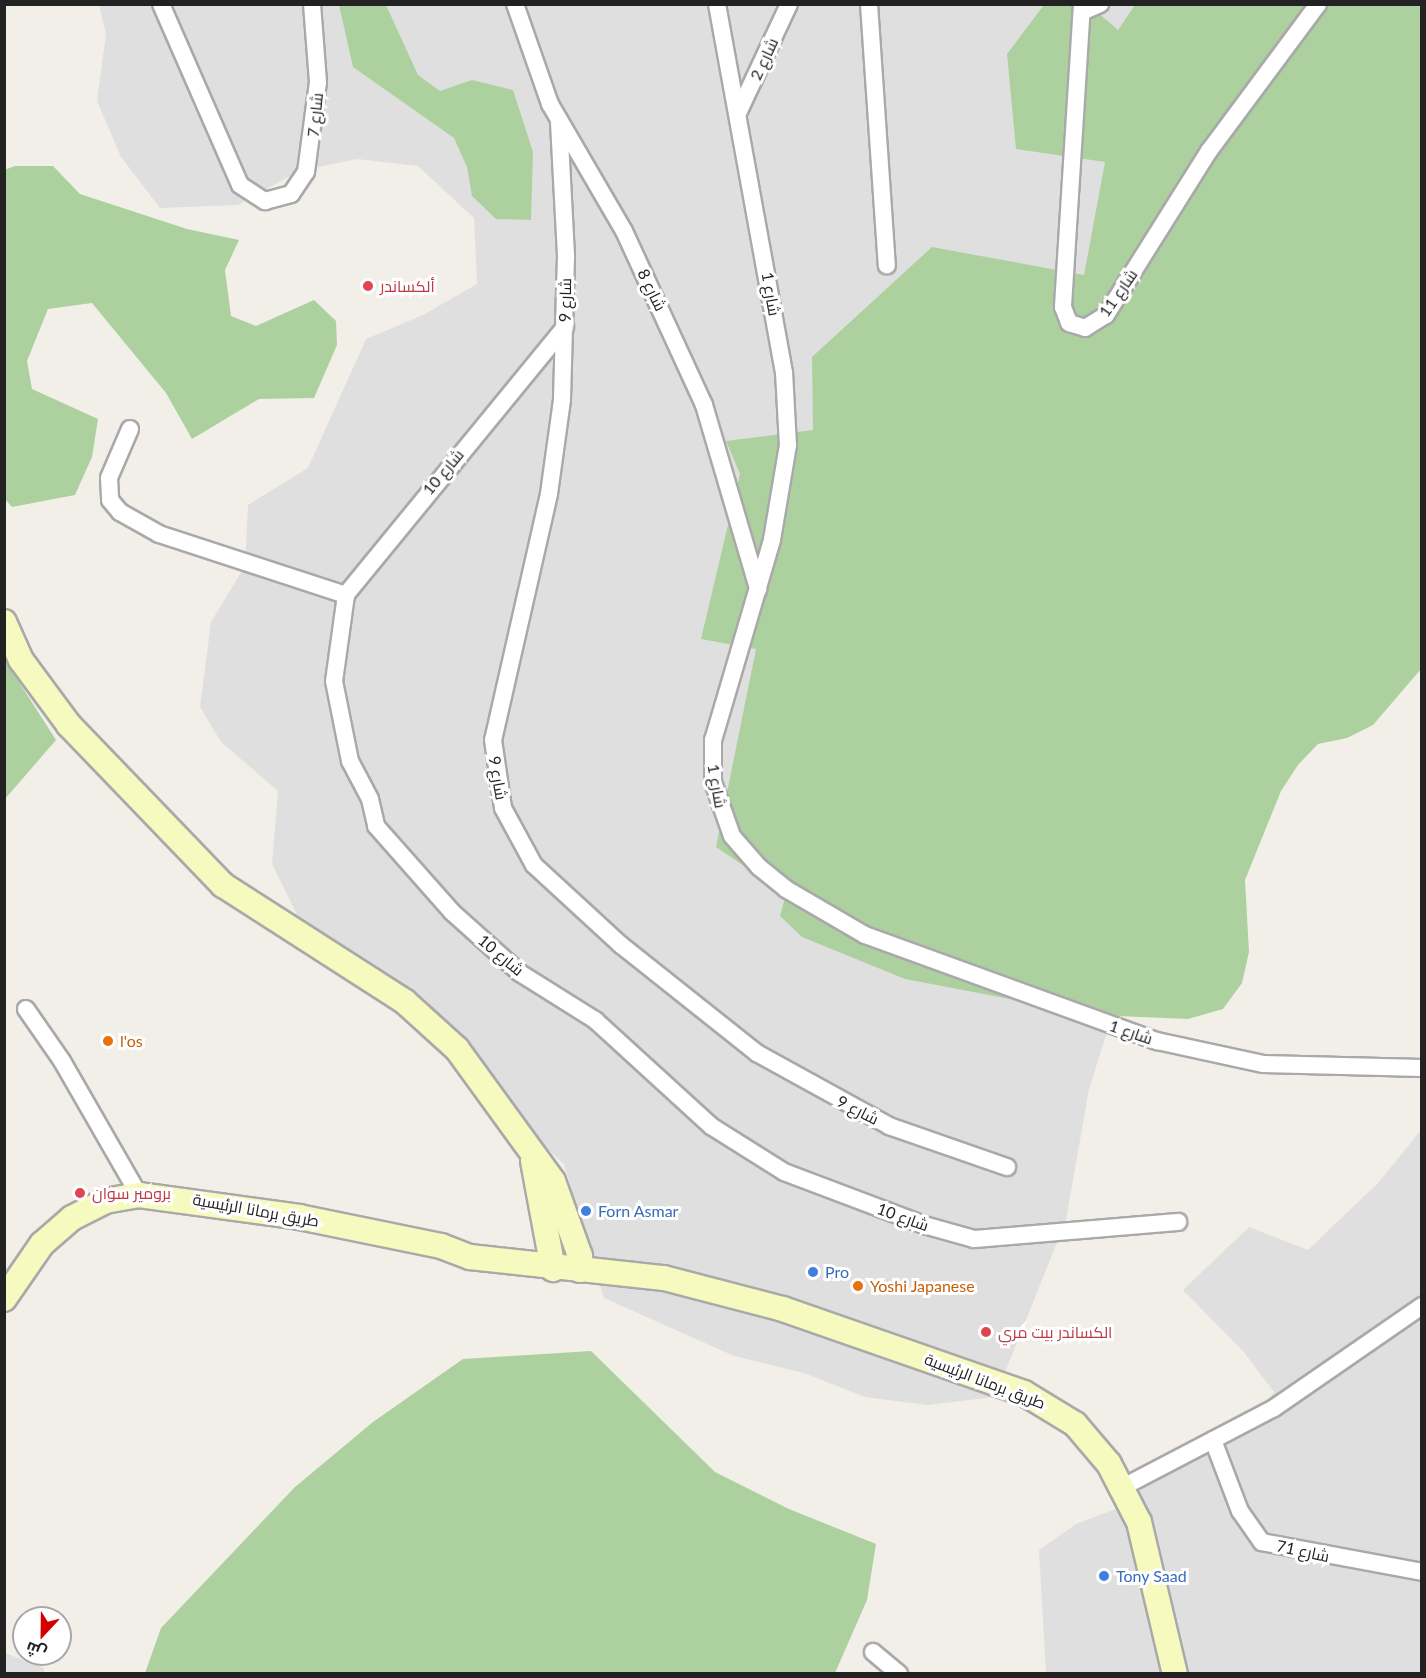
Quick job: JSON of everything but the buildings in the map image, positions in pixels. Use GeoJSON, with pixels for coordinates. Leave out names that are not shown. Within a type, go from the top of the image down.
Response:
{"type":"FeatureCollection","features":[{"type":"Feature","properties":{"kind":"main road"},"geometry":{"type":"LineString","coordinates":[[4,622],[21,660],[69,725],[223,885],[436,1027],[553,1181],[580,1263]]}},
{"type":"Feature","properties":{"kind":"main road"},"geometry":{"type":"LineString","coordinates":[[532,1156],[552,1261]]}},
{"type":"Feature","properties":{"kind":"main road","name":"طريق برمانا الرئيسية"},"geometry":{"type":"LineString","coordinates":[[4,1299],[42,1244],[72,1218],[105,1201],[139,1195],[238,1206],[441,1246],[475,1242],[552,1261],[630,1262],[664,1278],[783,1309],[1024,1393],[1075,1424],[1123,1487],[1139,1522],[1175,1674]]}},
{"type":"Feature","properties":{"kind":"street","name":"شارع 7"},"geometry":{"type":"LineString","coordinates":[[161,4],[240,185],[265,201],[291,194],[306,172],[318,82],[312,4]]}},
{"type":"Feature","properties":{"kind":"street","name":"شارع 8"},"geometry":{"type":"LineString","coordinates":[[514,4],[559,122],[624,231],[704,405],[758,589]]}},
{"type":"Feature","properties":{"kind":"street","name":"شارع 1"},"geometry":{"type":"LineString","coordinates":[[717,4],[784,372],[788,445],[784,487],[758,589],[719,709],[712,740],[713,782],[732,836],[759,867],[786,889],[865,935],[1157,1041],[1263,1064],[1422,1068]]}},
{"type":"Feature","properties":{"kind":"street","name":"شارع 2"},"geometry":{"type":"LineString","coordinates":[[738,113],[789,4]]}},
{"type":"Feature","properties":{"kind":"street"},"geometry":{"type":"LineString","coordinates":[[869,4],[887,265]]}},
{"type":"Feature","properties":{"kind":"street"},"geometry":{"type":"LineString","coordinates":[[1082,8],[1100,4]]}},
{"type":"Feature","properties":{"kind":"street","name":"شارع 11"},"geometry":{"type":"LineString","coordinates":[[1082,8],[1063,307],[1069,323],[1085,328],[1106,315],[1209,151],[1318,4]]}},
{"type":"Feature","properties":{"kind":"street","name":"شارع 9"},"geometry":{"type":"LineString","coordinates":[[559,122],[564,327],[555,463],[493,740],[503,808],[534,865],[621,945],[757,1053],[889,1126],[1007,1167]]}},
{"type":"Feature","properties":{"kind":"street","name":"شارع 10"},"geometry":{"type":"LineString","coordinates":[[564,327],[346,595],[334,681],[350,761],[370,800],[376,826],[452,912],[520,973],[595,1020],[711,1126],[784,1172],[924,1225],[974,1239],[1178,1222]]}},
{"type":"Feature","properties":{"kind":"street"},"geometry":{"type":"LineString","coordinates":[[130,429],[109,478],[110,500],[120,512],[159,534],[346,595]]}},
{"type":"Feature","properties":{"kind":"street"},"geometry":{"type":"LineString","coordinates":[[26,1009],[62,1061],[139,1195]]}},
{"type":"Feature","properties":{"kind":"street"},"geometry":{"type":"LineString","coordinates":[[1123,1487],[1213,1440],[1343,1364],[1422,1306]]}},
{"type":"Feature","properties":{"kind":"street","name":"شارع 71"},"geometry":{"type":"LineString","coordinates":[[1213,1440],[1240,1510],[1262,1542],[1422,1572]]}},
{"type":"Feature","properties":{"kind":"street"},"geometry":{"type":"LineString","coordinates":[[873,1652],[899,1674]]}},
{"type":"Feature","properties":{"kind":"shaded area"},"geometry":{"type":"Polygon","coordinates":[[[99,5],[1260,5],[1225,110],[800,650],[1109,1026],[1089,1089],[1066,1220],[995,1397],[927,1405],[865,1397],[804,1373],[734,1356],[604,1298],[564,1164],[301,923],[272,864],[278,791],[221,742],[200,707],[211,622],[245,566],[248,505],[308,468],[366,339],[423,315],[477,284],[474,218],[418,166],[357,159],[299,171],[238,205],[160,208],[121,157],[97,101],[106,34],[99,5]]]}},
{"type":"Feature","properties":{"kind":"shaded area"},"geometry":{"type":"Polygon","coordinates":[[[1421,1130],[1421,1673],[1046,1673],[1039,1550],[1076,1524],[1121,1507],[1158,1475],[1243,1432],[1274,1392],[1243,1351],[1183,1290],[1249,1227],[1308,1250],[1379,1182],[1421,1130]]]}},
{"type":"Feature","properties":{"kind":"shaded area"},"geometry":{"type":"Polygon","coordinates":[[[5,1653],[12,1656],[12,1666],[44,1668],[44,1673],[5,1673],[5,1653]]]}},
{"type":"Feature","properties":{"kind":"green space"},"geometry":{"type":"Polygon","coordinates":[[[339,5],[386,5],[418,75],[440,91],[472,80],[513,90],[533,152],[531,220],[496,219],[472,196],[467,167],[454,138],[353,67],[339,5]]]}},
{"type":"Feature","properties":{"kind":"green space"},"geometry":{"type":"Polygon","coordinates":[[[1044,5],[1089,5],[1118,30],[1135,5],[1421,5],[1421,669],[1373,725],[1347,738],[1318,744],[1298,765],[1281,791],[1245,880],[1249,952],[1242,983],[1223,1009],[1188,1019],[1094,1015],[905,979],[802,937],[780,916],[786,894],[716,847],[756,649],[701,639],[740,474],[726,441],[813,430],[812,357],[932,247],[1084,275],[1105,162],[1016,149],[1007,54],[1044,5]]]}},
{"type":"Feature","properties":{"kind":"green space"},"geometry":{"type":"Polygon","coordinates":[[[15,166],[53,166],[80,194],[187,229],[239,240],[225,270],[231,316],[256,326],[314,300],[336,321],[337,345],[314,398],[259,399],[192,439],[166,393],[92,303],[48,309],[27,361],[32,389],[98,419],[92,457],[75,495],[12,507],[4,498],[4,170],[15,166]]]}},
{"type":"Feature","properties":{"kind":"green space"},"geometry":{"type":"Polygon","coordinates":[[[5,660],[56,740],[5,799],[5,660]]]}},
{"type":"Feature","properties":{"kind":"green space"},"geometry":{"type":"Polygon","coordinates":[[[591,1351],[715,1472],[789,1509],[876,1544],[867,1600],[835,1673],[145,1673],[161,1628],[295,1487],[373,1422],[463,1359],[591,1351]]]}},
{"type":"Feature","properties":{"kind":"place","name":"ألكساندر"},"geometry":{"type":"Point","coordinates":[368,286]}},
{"type":"Feature","properties":{"kind":"place","name":"l'os"},"geometry":{"type":"Point","coordinates":[108,1041]}},
{"type":"Feature","properties":{"kind":"place","name":"برومير سوان"},"geometry":{"type":"Point","coordinates":[80,1193]}},
{"type":"Feature","properties":{"kind":"place","name":"Forn Asmar"},"geometry":{"type":"Point","coordinates":[586,1211]}},
{"type":"Feature","properties":{"kind":"place","name":"Pro"},"geometry":{"type":"Point","coordinates":[813,1272]}},
{"type":"Feature","properties":{"kind":"place","name":"Yoshi Japanese"},"geometry":{"type":"Point","coordinates":[858,1286]}},
{"type":"Feature","properties":{"kind":"place","name":"الكساندر بيت مري"},"geometry":{"type":"Point","coordinates":[986,1332]}},
{"type":"Feature","properties":{"kind":"place","name":"Tony Saad"},"geometry":{"type":"Point","coordinates":[1104,1576]}}]}
